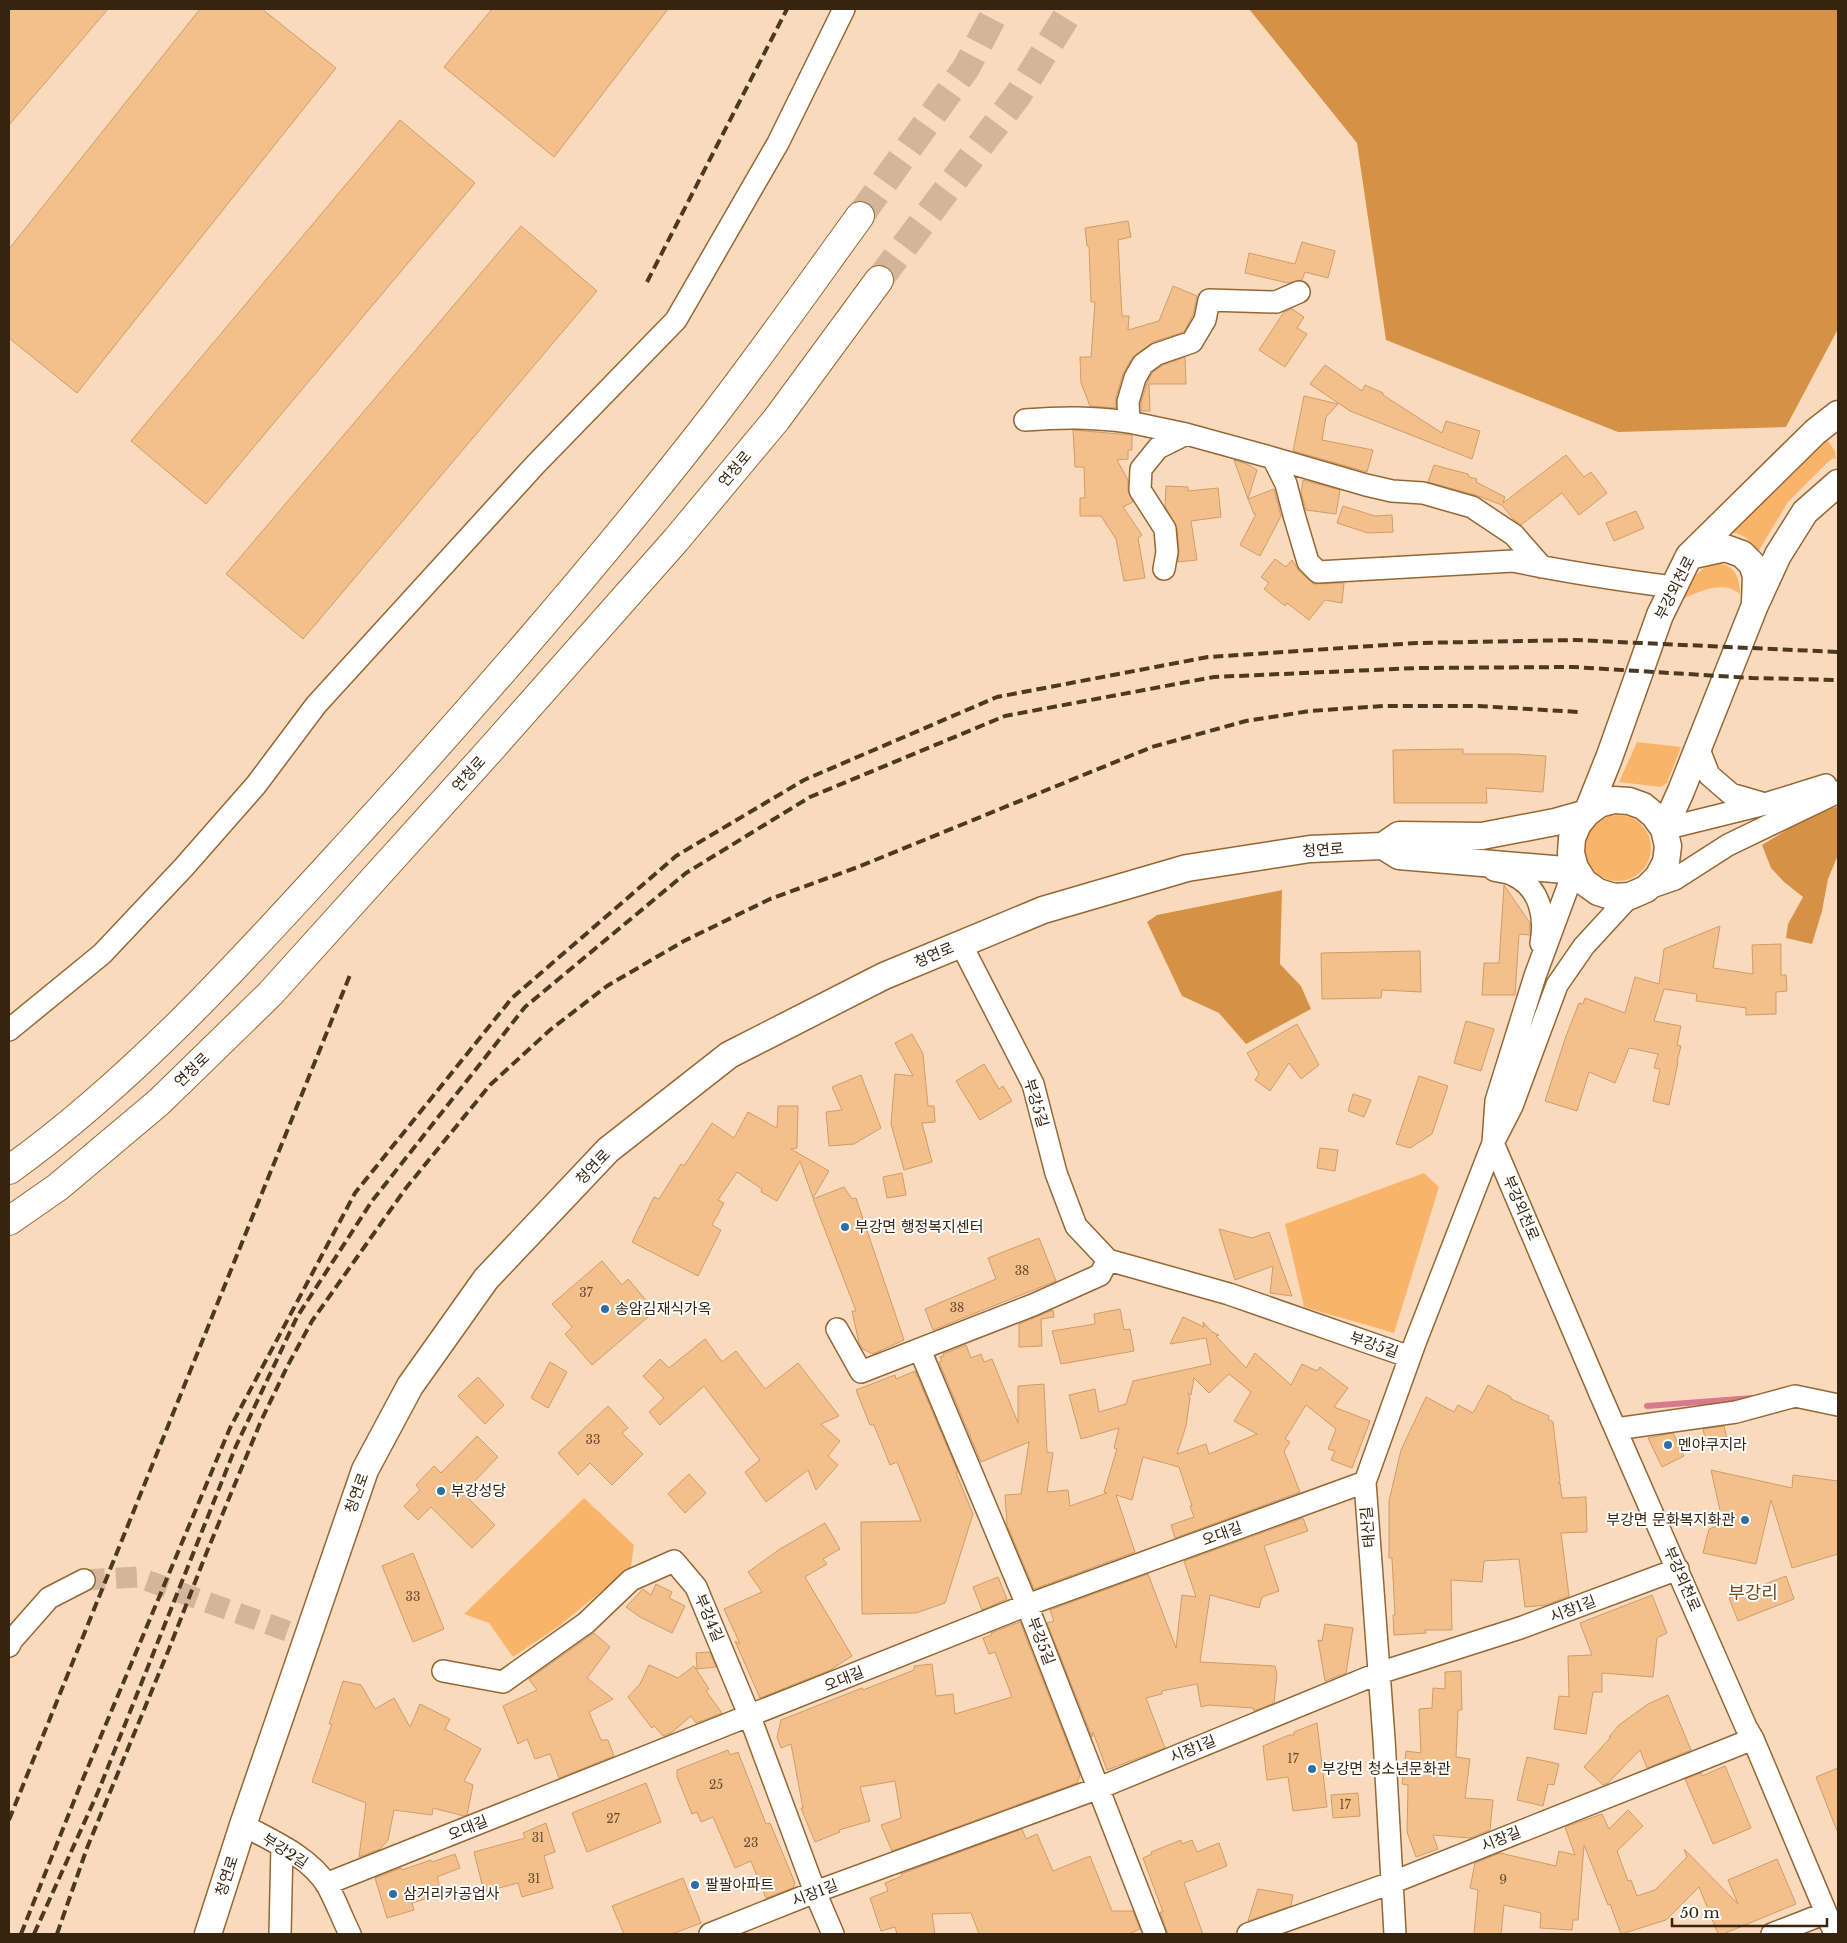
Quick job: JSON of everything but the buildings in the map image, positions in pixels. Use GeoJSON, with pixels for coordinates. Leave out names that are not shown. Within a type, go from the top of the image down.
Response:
{"type":"FeatureCollection","features":[{"type":"Feature","properties":{"kind":"highway"},"geometry":{"type":"LineString","coordinates":[[9,1170],[42,1147],[134,1067],[246,957],[458,725],[639,509],[716,413],[860,216]]}},
{"type":"Feature","properties":{"kind":"highway","name":"연청로"},"geometry":{"type":"LineString","coordinates":[[9,1220],[58,1187],[159,1102],[270,994],[676,540],[776,420],[879,280]]}},
{"type":"Feature","properties":{"kind":"main road","name":"부강외천로"},"geometry":{"type":"LineString","coordinates":[[1587,813],[1609,758],[1660,615],[1689,556],[1815,432],[1838,414]]}},
{"type":"Feature","properties":{"kind":"main road"},"geometry":{"type":"LineString","coordinates":[[1664,829],[1755,605],[1778,555],[1805,512],[1838,483]]}},
{"type":"Feature","properties":{"kind":"main road"},"geometry":{"type":"LineString","coordinates":[[1689,556],[1725,548],[1742,554],[1752,564],[1756,576],[1755,605]]}},
{"type":"Feature","properties":{"kind":"main road"},"geometry":{"type":"LineString","coordinates":[[1614,800],[1629,801],[1643,806],[1654,815],[1664,829],[1668,846],[1666,862],[1658,878],[1638,892],[1614,897],[1598,892],[1584,882],[1577,871],[1571,853],[1572,838],[1578,824],[1587,813],[1599,804],[1614,800]]}},
{"type":"Feature","properties":{"kind":"main road"},"geometry":{"type":"LineString","coordinates":[[1577,871],[1398,856],[1384,846],[1399,835],[1482,836],[1555,822],[1587,813]]}},
{"type":"Feature","properties":{"kind":"main road","name":"청연로"},"geometry":{"type":"LineString","coordinates":[[208,1934],[243,1825],[364,1470],[410,1386],[486,1279],[608,1150],[729,1055],[884,976],[1043,910],[1187,868],[1310,849],[1384,846]]}},
{"type":"Feature","properties":{"kind":"street"},"geometry":{"type":"LineString","coordinates":[[9,1030],[102,954],[184,867],[256,785],[316,704],[535,465],[676,320],[778,143],[844,9]]}},
{"type":"Feature","properties":{"kind":"street"},"geometry":{"type":"LineString","coordinates":[[1129,422],[1128,402],[1135,378],[1143,364],[1157,354],[1192,342],[1205,320],[1209,300],[1276,302],[1299,292]]}},
{"type":"Feature","properties":{"kind":"street"},"geometry":{"type":"LineString","coordinates":[[1025,420],[1095,417],[1129,422],[1186,434],[1366,485],[1392,491],[1423,492],[1472,507],[1514,535],[1542,567]]}},
{"type":"Feature","properties":{"kind":"street"},"geometry":{"type":"LineString","coordinates":[[1164,569],[1167,552],[1165,529],[1140,490],[1141,469],[1158,448],[1186,434]]}},
{"type":"Feature","properties":{"kind":"street"},"geometry":{"type":"LineString","coordinates":[[1273,458],[1286,484],[1308,562],[1318,572],[1512,561],[1602,578],[1673,587]]}},
{"type":"Feature","properties":{"kind":"street"},"geometry":{"type":"LineString","coordinates":[[1698,747],[1710,775],[1731,794],[1765,804]]}},
{"type":"Feature","properties":{"kind":"street"},"geometry":{"type":"LineString","coordinates":[[1664,829],[1765,804],[1838,782]]}},
{"type":"Feature","properties":{"kind":"street"},"geometry":{"type":"LineString","coordinates":[[1493,1143],[1512,1106],[1557,984],[1584,946],[1638,892],[1675,879],[1728,845],[1838,792]]}},
{"type":"Feature","properties":{"kind":"street"},"geometry":{"type":"LineString","coordinates":[[1478,862],[1489,869],[1513,875],[1535,894],[1540,905],[1544,929],[1535,976]]}},
{"type":"Feature","properties":{"kind":"street","name":"부강외천로"},"geometry":{"type":"LineString","coordinates":[[1577,871],[1569,884],[1535,976],[1496,1100],[1493,1143],[1616,1429],[1746,1727],[1753,1739],[1835,1934]]}},
{"type":"Feature","properties":{"kind":"street","name":"부강5길"},"geometry":{"type":"LineString","coordinates":[[961,944],[1032,1084],[1056,1173],[1076,1226],[1108,1260],[1229,1294],[1410,1358]]}},
{"type":"Feature","properties":{"kind":"street","name":"태산길"},"geometry":{"type":"LineString","coordinates":[[1395,1934],[1384,1739],[1365,1482],[1410,1358],[1493,1143]]}},
{"type":"Feature","properties":{"kind":"street"},"geometry":{"type":"LineString","coordinates":[[837,1329],[861,1372],[1033,1305],[1100,1275],[1108,1260]]}},
{"type":"Feature","properties":{"kind":"street","name":"부강5길"},"geometry":{"type":"LineString","coordinates":[[920,1350],[1027,1605],[1155,1934]]}},
{"type":"Feature","properties":{"kind":"street"},"geometry":{"type":"LineString","coordinates":[[1616,1429],[1736,1412],[1795,1396],[1838,1405]]}},
{"type":"Feature","properties":{"kind":"street","name":"오대길"},"geometry":{"type":"LineString","coordinates":[[326,1884],[750,1717],[1027,1605],[1365,1482]]}},
{"type":"Feature","properties":{"kind":"street","name":"부강4길"},"geometry":{"type":"LineString","coordinates":[[443,1671],[503,1682],[586,1623],[631,1580],[674,1561],[696,1587],[750,1717],[815,1892],[833,1934]]}},
{"type":"Feature","properties":{"kind":"street","name":"시장1길"},"geometry":{"type":"LineString","coordinates":[[710,1934],[815,1892],[1099,1788],[1379,1673],[1520,1628],[1678,1569]]}},
{"type":"Feature","properties":{"kind":"street"},"geometry":{"type":"LineString","coordinates":[[9,1646],[12,1640],[49,1598],[84,1580]]}},
{"type":"Feature","properties":{"kind":"street","name":"시장길"},"geometry":{"type":"LineString","coordinates":[[1248,1934],[1391,1883],[1753,1739]]}},
{"type":"Feature","properties":{"kind":"street","name":"부강2길"},"geometry":{"type":"LineString","coordinates":[[243,1825],[282,1846],[307,1863],[326,1884],[350,1934]]}},
{"type":"Feature","properties":{"kind":"street"},"geometry":{"type":"LineString","coordinates":[[280,1934],[282,1846]]}},
{"type":"Feature","properties":{"kind":"street"},"geometry":{"type":"LineString","coordinates":[[1772,1934],[1826,1913]]}},
{"type":"Feature","properties":{"kind":"shaded area"},"geometry":{"type":"Polygon","coordinates":[[[1249,9],[1838,9],[1838,329],[1786,427],[1618,432],[1386,340],[1357,143],[1249,9]]]}},
{"type":"Feature","properties":{"kind":"shaded area"},"geometry":{"type":"Polygon","coordinates":[[[1826,438],[1835,451],[1836,459],[1833,458],[1827,463],[1788,502],[1758,552],[1744,537],[1736,533],[1725,532],[1826,438]]]}},
{"type":"Feature","properties":{"kind":"shaded area"},"geometry":{"type":"Polygon","coordinates":[[[1710,563],[1718,563],[1733,570],[1738,580],[1740,594],[1733,590],[1717,588],[1701,591],[1678,601],[1689,581],[1710,563]]]}},
{"type":"Feature","properties":{"kind":"shaded area"},"geometry":{"type":"Polygon","coordinates":[[[1637,742],[1681,747],[1667,783],[1661,787],[1619,782],[1637,742]]]}},
{"type":"Feature","properties":{"kind":"shaded area"},"geometry":{"type":"Polygon","coordinates":[[[1838,807],[1838,855],[1828,879],[1822,911],[1812,944],[1786,938],[1788,924],[1803,897],[1784,882],[1771,868],[1762,845],[1821,809],[1838,807]]]}},
{"type":"Feature","properties":{"kind":"shaded area"},"geometry":{"type":"Polygon","coordinates":[[[1618,815],[1631,817],[1641,825],[1649,835],[1651,848],[1649,861],[1641,871],[1631,879],[1618,881],[1605,879],[1595,871],[1587,861],[1585,848],[1587,835],[1595,825],[1605,817],[1618,815]]]}},
{"type":"Feature","properties":{"kind":"shaded area"},"geometry":{"type":"Polygon","coordinates":[[[1282,890],[1280,964],[1301,986],[1311,1009],[1246,1044],[1219,1013],[1182,996],[1147,922],[1157,915],[1282,890]]]}},
{"type":"Feature","properties":{"kind":"shaded area"},"geometry":{"type":"Polygon","coordinates":[[[1424,1173],[1439,1187],[1394,1333],[1304,1307],[1285,1224],[1424,1173]]]}},
{"type":"Feature","properties":{"kind":"shaded area"},"geometry":{"type":"Polygon","coordinates":[[[584,1498],[634,1545],[631,1567],[559,1626],[513,1657],[489,1623],[464,1614],[584,1498]]]}},
{"type":"Feature","properties":{"kind":"waterway"},"geometry":{"type":"LineString","coordinates":[[1647,1406],[1753,1398]]}},
{"type":"Feature","properties":{"kind":"tunnel"},"geometry":{"type":"LineString","coordinates":[[860,216],[966,68],[997,9]]}},
{"type":"Feature","properties":{"kind":"tunnel"},"geometry":{"type":"LineString","coordinates":[[879,280],[1018,95],[1071,9]]}},
{"type":"Feature","properties":{"kind":"tunnel"},"geometry":{"type":"LineString","coordinates":[[84,1580],[137,1577],[307,1638]]}},
{"type":"Feature","properties":{"kind":"railway"},"geometry":{"type":"LineString","coordinates":[[647,282],[787,9]]}},
{"type":"Feature","properties":{"kind":"railway"},"geometry":{"type":"LineString","coordinates":[[21,1934],[80,1786],[230,1428],[355,1193],[512,998],[676,856],[804,780],[997,697],[1208,657],[1417,643],[1575,640],[1838,652]]}},
{"type":"Feature","properties":{"kind":"railway"},"geometry":{"type":"LineString","coordinates":[[34,1934],[98,1792],[236,1446],[297,1317],[372,1201],[525,1007],[686,873],[810,797],[1005,716],[1214,677],[1417,668],[1573,667],[1752,678],[1838,680]]}},
{"type":"Feature","properties":{"kind":"railway"},"geometry":{"type":"LineString","coordinates":[[57,1934],[87,1848],[206,1554],[261,1421],[288,1365],[312,1321],[406,1188],[490,1085],[550,1030],[607,986],[684,941],[770,899],[858,867],[1152,747],[1246,721],[1310,711],[1384,706],[1478,706],[1579,712]]}},
{"type":"Feature","properties":{"kind":"railway"},"geometry":{"type":"LineString","coordinates":[[9,1820],[350,975]]}},
{"type":"Feature","properties":{"kind":"place","name":"부강면 행정복지센터"},"geometry":{"type":"Point","coordinates":[845,1227]}},
{"type":"Feature","properties":{"kind":"place","name":"송암김재식가옥"},"geometry":{"type":"Point","coordinates":[605,1309]}},
{"type":"Feature","properties":{"kind":"place","name":"멘야쿠지라"},"geometry":{"type":"Point","coordinates":[1668,1445]}},
{"type":"Feature","properties":{"kind":"place","name":"부강성당"},"geometry":{"type":"Point","coordinates":[441,1491]}},
{"type":"Feature","properties":{"kind":"place","name":"부강면 문화복지화관"},"geometry":{"type":"Point","coordinates":[1745,1520]}},
{"type":"Feature","properties":{"kind":"place","name":"부강면 청소년문화관"},"geometry":{"type":"Point","coordinates":[1312,1769]}},
{"type":"Feature","properties":{"kind":"place","name":"팔팔아파트"},"geometry":{"type":"Point","coordinates":[695,1885]}},
{"type":"Feature","properties":{"kind":"place","name":"삼거리카공업사"},"geometry":{"type":"Point","coordinates":[393,1894]}},
{"type":"Feature","properties":{"kind":"district","name":"부강리"},"geometry":{"type":"Point","coordinates":[1753,1593]}}]}
